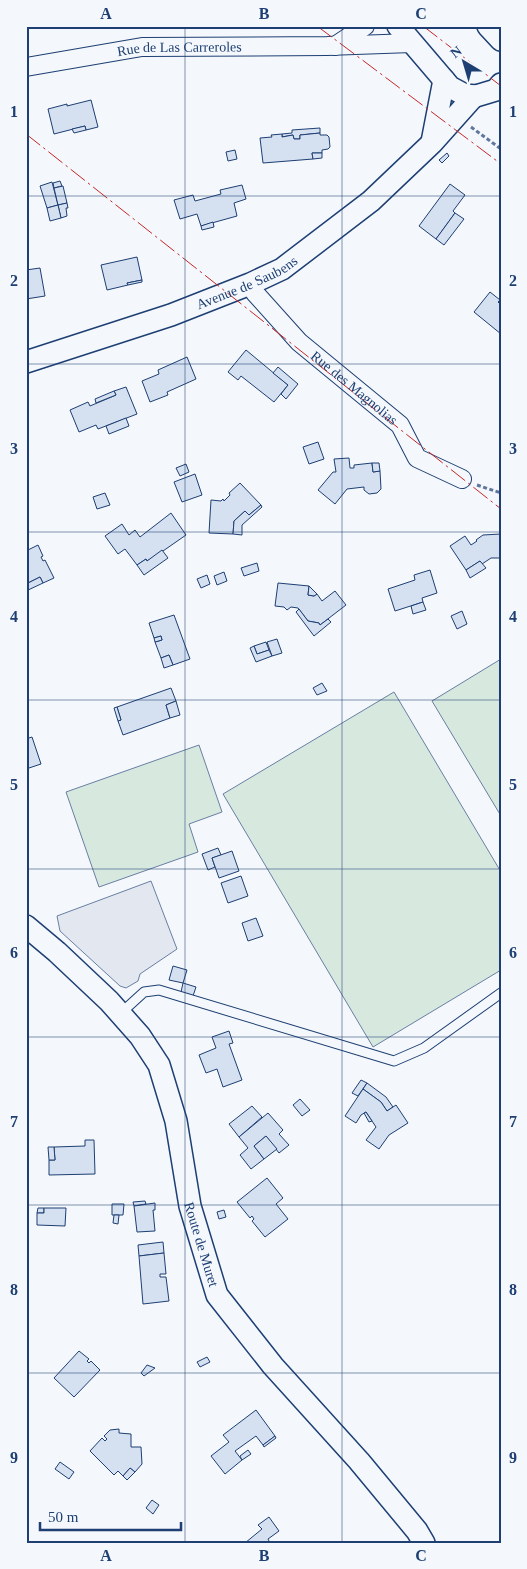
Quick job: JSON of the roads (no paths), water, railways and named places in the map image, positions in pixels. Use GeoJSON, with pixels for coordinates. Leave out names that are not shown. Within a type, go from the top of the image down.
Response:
{"type":"FeatureCollection","features":[{"type":"Feature","properties":{"kind":"street"},"geometry":{"type":"LineString","coordinates":[[335,46],[365,26]]}},
{"type":"Feature","properties":{"kind":"street"},"geometry":{"type":"LineString","coordinates":[[398,26],[450,88],[465,95],[474,96],[499,88]]}},
{"type":"Feature","properties":{"kind":"street","name":"Rue de Las Carreroles"},"geometry":{"type":"LineString","coordinates":[[26,67],[142,47],[335,46],[412,43]]}},
{"type":"Feature","properties":{"kind":"street"},"geometry":{"type":"LineString","coordinates":[[432,142],[444,80]]}},
{"type":"Feature","properties":{"kind":"street","name":"Avenue de Saubens"},"geometry":{"type":"LineString","coordinates":[[26,362],[171,315],[250,284],[282,269],[371,202],[432,142],[474,96]]}},
{"type":"Feature","properties":{"kind":"street","name":"Rue des Magnolias"},"geometry":{"type":"LineString","coordinates":[[250,284],[255,293],[299,342],[400,425],[417,458],[462,480]]}},
{"type":"Feature","properties":{"kind":"street","name":"Route de Muret"},"geometry":{"type":"LineString","coordinates":[[26,926],[57,952],[120,1014],[140,1036],[159,1065],[176,1121],[190,1206],[217,1295],[273,1366],[418,1531],[424,1543]]}},
{"type":"Feature","properties":{"kind":"lane"},"geometry":{"type":"LineString","coordinates":[[120,1014],[144,992],[159,990],[394,1061],[424,1048],[501,993]]}}]}
